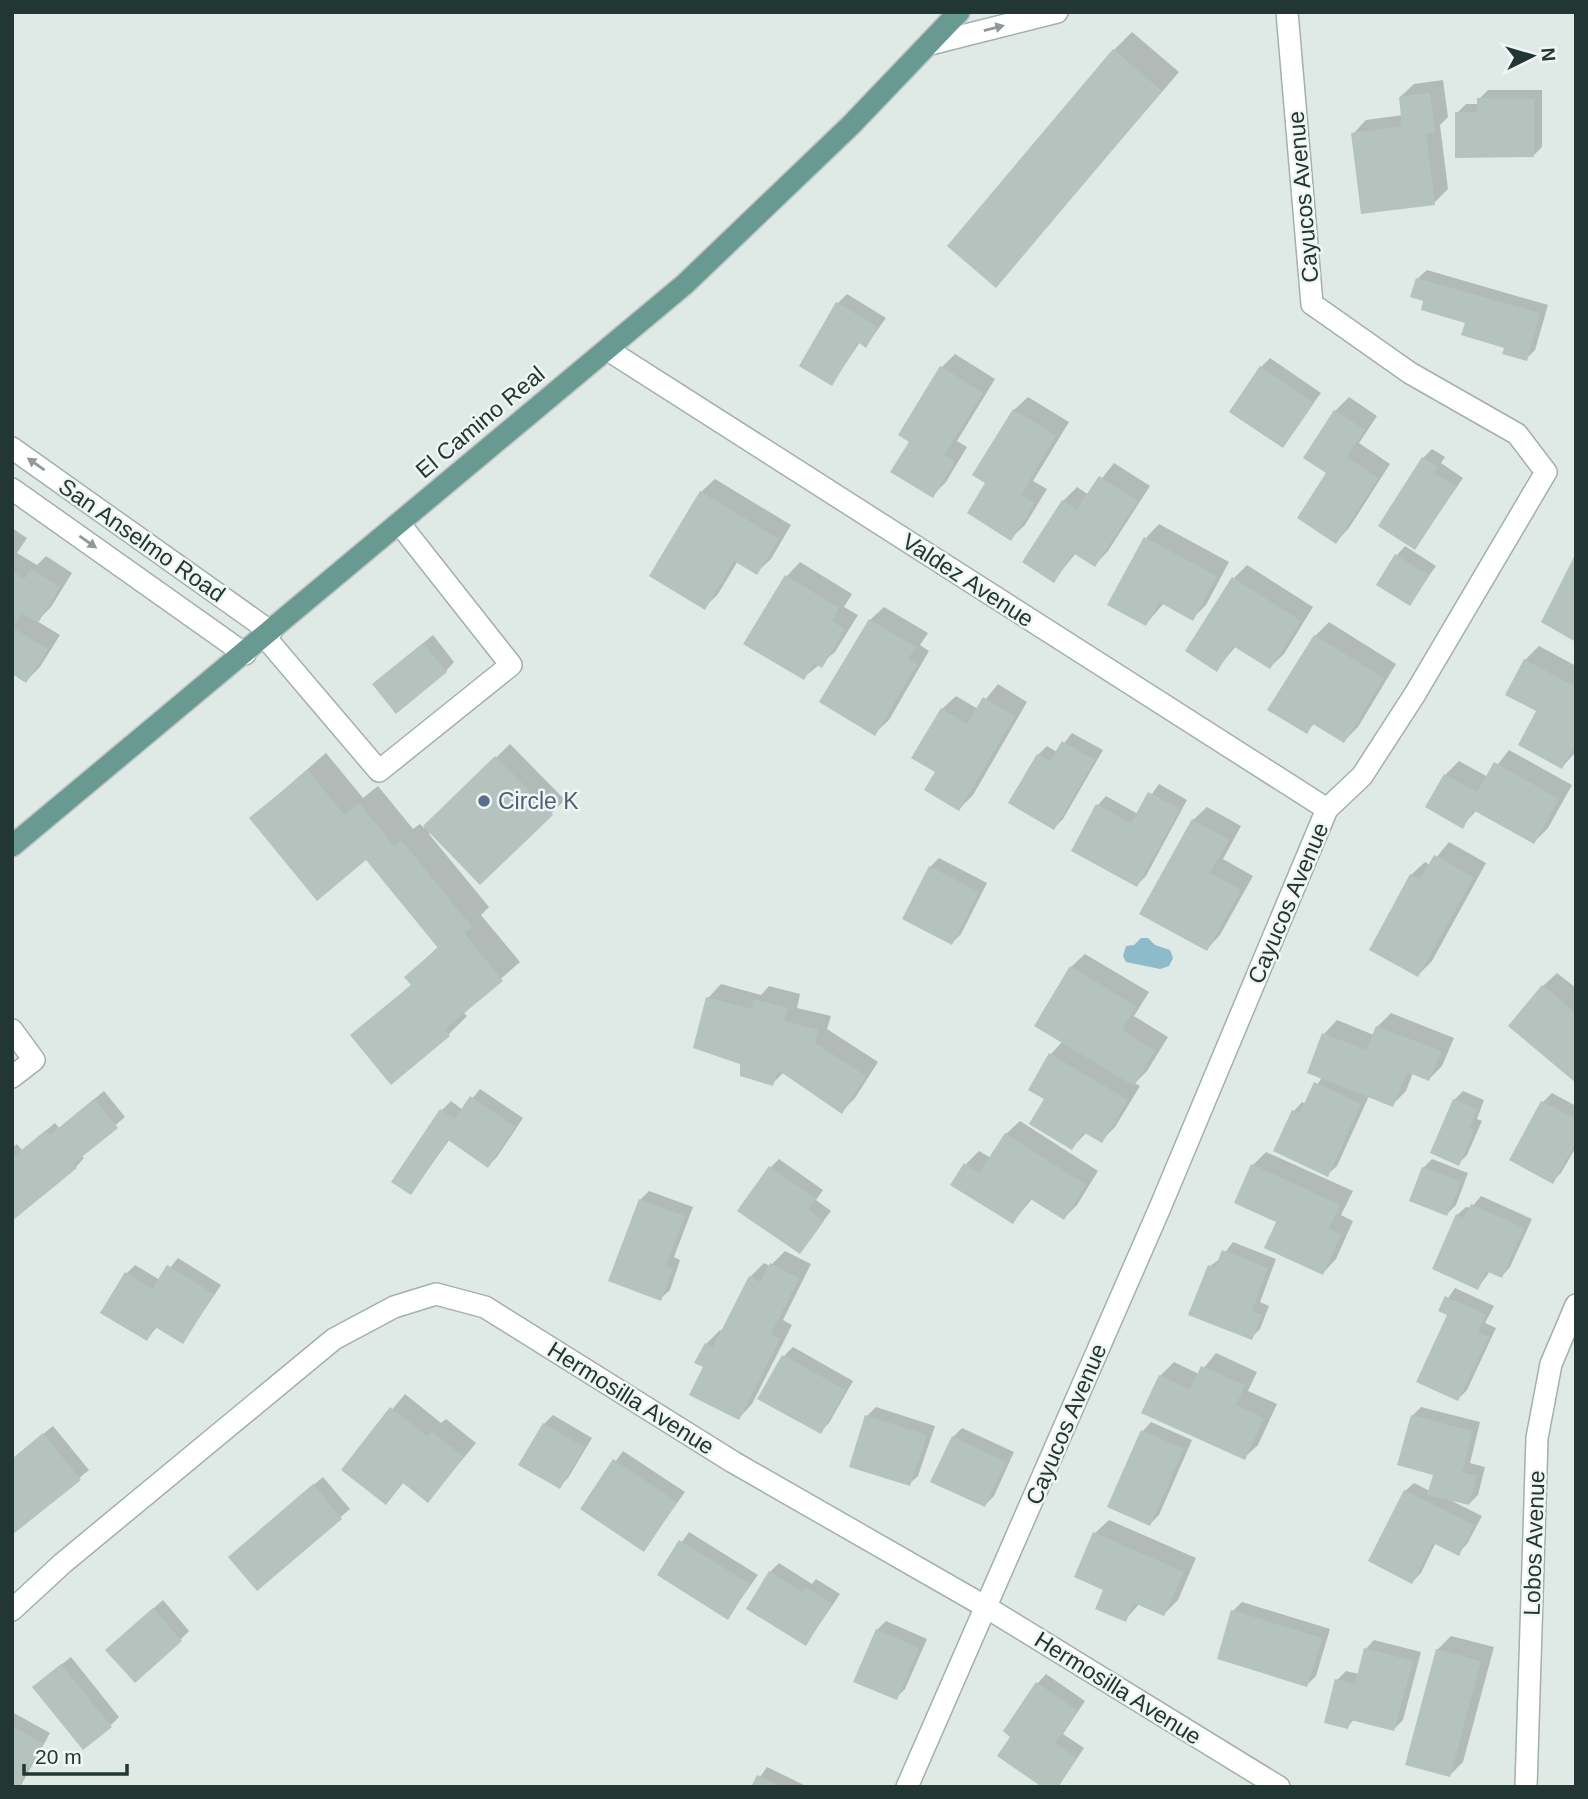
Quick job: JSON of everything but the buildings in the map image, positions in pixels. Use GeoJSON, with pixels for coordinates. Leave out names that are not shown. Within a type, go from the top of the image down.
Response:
{"type":"FeatureCollection","features":[{"type":"Feature","properties":{"kind":"main road","name":"El Camino Real"},"geometry":{"type":"LineString","coordinates":[[12,846],[608,350],[766,209],[959,12]]}},
{"type":"Feature","properties":{"kind":"street"},"geometry":{"type":"LineString","coordinates":[[930,44],[1057,12]]}},
{"type":"Feature","properties":{"kind":"street","name":"Cayucos Avenue"},"geometry":{"type":"LineString","coordinates":[[907,1787],[1159,1210],[1327,809],[1362,776],[1400,718],[1546,471],[1517,434],[1410,373],[1312,304],[1287,12]]}},
{"type":"Feature","properties":{"kind":"street","name":"Valdez Avenue"},"geometry":{"type":"LineString","coordinates":[[608,350],[1327,809]]}},
{"type":"Feature","properties":{"kind":"street","name":"San Anselmo Road"},"geometry":{"type":"LineString","coordinates":[[12,448],[268,634],[379,771],[511,666],[399,523]]}},
{"type":"Feature","properties":{"kind":"street","name":"San Anselmo Road"},"geometry":{"type":"LineString","coordinates":[[12,489],[245,654]]}},
{"type":"Feature","properties":{"kind":"street"},"geometry":{"type":"LineString","coordinates":[[12,1030],[34,1060],[12,1077]]}},
{"type":"Feature","properties":{"kind":"street","name":"Hermosilla Avenue"},"geometry":{"type":"LineString","coordinates":[[12,1611],[63,1563],[334,1339],[394,1307],[436,1294],[485,1307],[733,1462],[986,1607],[1279,1787]]}},
{"type":"Feature","properties":{"kind":"street","name":"Lobos Avenue"},"geometry":{"type":"LineString","coordinates":[[1526,1787],[1537,1438],[1551,1364],[1576,1305]]}},
{"type":"Feature","properties":{"kind":"water"},"geometry":{"type":"Polygon","coordinates":[[[1141,938],[1148,938],[1155,945],[1170,950],[1173,958],[1169,966],[1160,969],[1126,962],[1123,956],[1126,946],[1134,945],[1141,938]]]}},
{"type":"Feature","properties":{"kind":"place","name":"Circle K"},"geometry":{"type":"Point","coordinates":[484,801]}}]}
